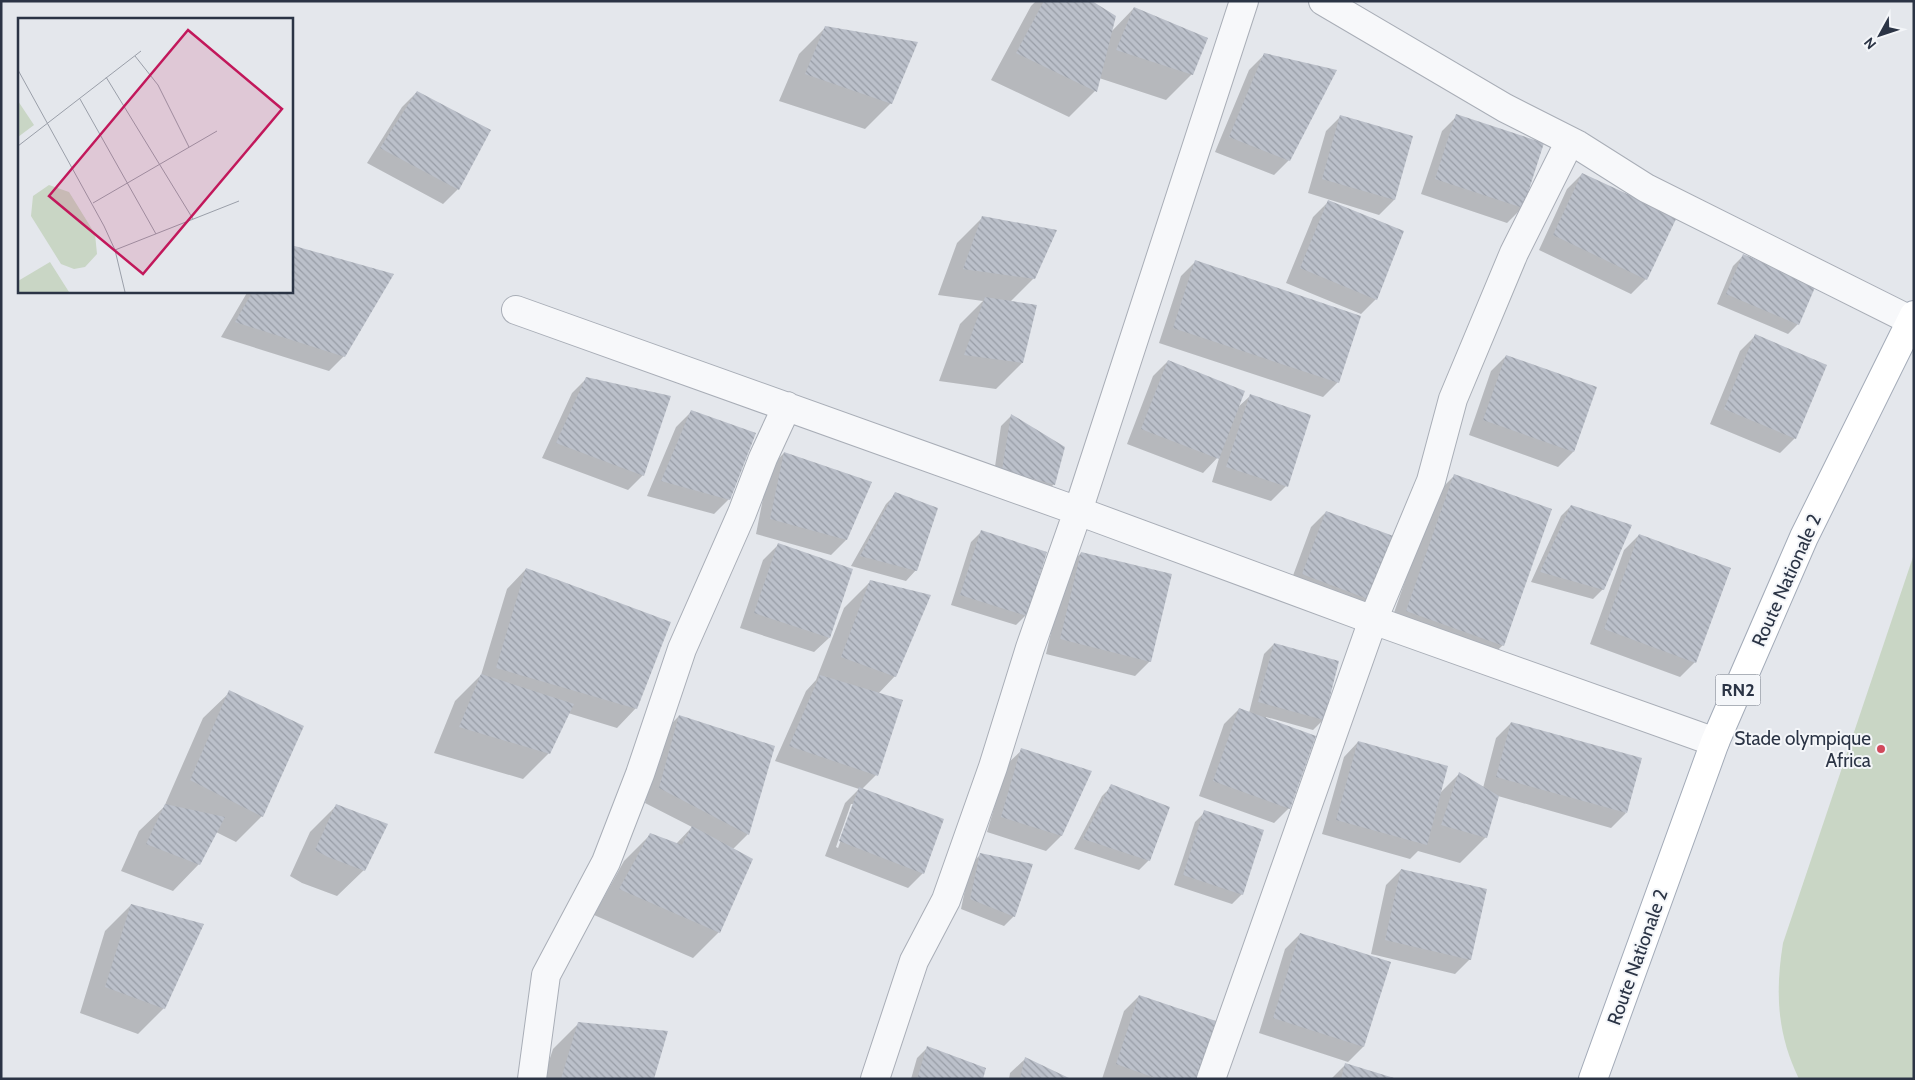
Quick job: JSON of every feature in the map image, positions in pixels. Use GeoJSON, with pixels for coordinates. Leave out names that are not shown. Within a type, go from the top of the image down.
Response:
{"type":"FeatureCollection","features":[{"type":"Feature","properties":{"kind":"main road","name":"Route Nationale 2"},"geometry":{"type":"LineString","coordinates":[[1593,1079],[1715,742],[1804,537],[1912,317]]}},
{"type":"Feature","properties":{"kind":"street"},"geometry":{"type":"LineString","coordinates":[[875,1079],[914,960],[946,900],[990,776],[1030,648],[1078,511],[1244,1]]}},
{"type":"Feature","properties":{"kind":"street"},"geometry":{"type":"LineString","coordinates":[[1324,1],[1505,108],[1570,141],[1646,188],[1912,317]]}},
{"type":"Feature","properties":{"kind":"street"},"geometry":{"type":"LineString","coordinates":[[1211,1079],[1373,620],[1431,481],[1453,399],[1514,253],[1570,141]]}},
{"type":"Feature","properties":{"kind":"street"},"geometry":{"type":"LineString","coordinates":[[516,310],[787,406],[1373,620],[1715,742]]}},
{"type":"Feature","properties":{"kind":"street"},"geometry":{"type":"LineString","coordinates":[[532,1079],[546,975],[606,862],[640,774],[682,649],[787,406]]}},
{"type":"Feature","properties":{"kind":"green space","name":"Stade olympique Africa"},"geometry":{"type":"Polygon","coordinates":[[[1914,554],[1914,1079],[1799,1079],[1786,1046],[1780,1012],[1779,979],[1783,943],[1914,554]]]}},
{"type":"Feature","properties":{"kind":"building"},"geometry":{"type":"Polygon","coordinates":[[[1044,1],[1092,1],[1116,16],[1097,92],[1016,53],[1044,1]]]}},
{"type":"Feature","properties":{"kind":"building"},"geometry":{"type":"Polygon","coordinates":[[[1134,7],[1208,38],[1193,75],[1116,50],[1134,7]]]}},
{"type":"Feature","properties":{"kind":"building"},"geometry":{"type":"Polygon","coordinates":[[[825,26],[918,42],[892,104],[805,74],[825,26]]]}},
{"type":"Feature","properties":{"kind":"building"},"geometry":{"type":"Polygon","coordinates":[[[1264,53],[1337,70],[1290,161],[1229,137],[1264,53]]]}},
{"type":"Feature","properties":{"kind":"building"},"geometry":{"type":"Polygon","coordinates":[[[417,91],[491,130],[459,190],[380,148],[417,91]]]}},
{"type":"Feature","properties":{"kind":"building"},"geometry":{"type":"Polygon","coordinates":[[[1456,114],[1544,143],[1523,208],[1435,179],[1456,114]]]}},
{"type":"Feature","properties":{"kind":"building"},"geometry":{"type":"Polygon","coordinates":[[[1340,115],[1413,136],[1395,200],[1322,179],[1340,115]]]}},
{"type":"Feature","properties":{"kind":"building"},"geometry":{"type":"Polygon","coordinates":[[[1582,173],[1677,217],[1647,280],[1553,235],[1582,173]]]}},
{"type":"Feature","properties":{"kind":"building"},"geometry":{"type":"Polygon","coordinates":[[[1328,200],[1404,231],[1377,300],[1300,268],[1328,200]]]}},
{"type":"Feature","properties":{"kind":"building"},"geometry":{"type":"Polygon","coordinates":[[[982,216],[1057,230],[1035,279],[963,269],[982,216]]]}},
{"type":"Feature","properties":{"kind":"building"},"geometry":{"type":"Polygon","coordinates":[[[292,245],[394,274],[345,357],[235,322],[252,292],[292,292],[292,245]]]}},
{"type":"Feature","properties":{"kind":"building"},"geometry":{"type":"Polygon","coordinates":[[[1743,254],[1816,285],[1799,325],[1726,294],[1743,254]]]}},
{"type":"Feature","properties":{"kind":"building"},"geometry":{"type":"Polygon","coordinates":[[[1195,260],[1361,316],[1339,383],[1173,328],[1195,260]]]}},
{"type":"Feature","properties":{"kind":"building"},"geometry":{"type":"Polygon","coordinates":[[[985,297],[1037,305],[1023,363],[964,355],[985,297]]]}},
{"type":"Feature","properties":{"kind":"building"},"geometry":{"type":"Polygon","coordinates":[[[1755,334],[1827,365],[1796,439],[1724,409],[1755,334]]]}},
{"type":"Feature","properties":{"kind":"building"},"geometry":{"type":"Polygon","coordinates":[[[1506,355],[1597,387],[1574,452],[1483,420],[1506,355]]]}},
{"type":"Feature","properties":{"kind":"building"},"geometry":{"type":"Polygon","coordinates":[[[1168,360],[1245,391],[1219,459],[1141,429],[1168,360]]]}},
{"type":"Feature","properties":{"kind":"building"},"geometry":{"type":"Polygon","coordinates":[[[586,377],[671,396],[644,476],[556,443],[586,377]]]}},
{"type":"Feature","properties":{"kind":"building"},"geometry":{"type":"Polygon","coordinates":[[[1250,394],[1311,415],[1288,487],[1226,467],[1250,394]]]}},
{"type":"Feature","properties":{"kind":"building"},"geometry":{"type":"Polygon","coordinates":[[[691,410],[756,433],[730,500],[661,481],[691,410]]]}},
{"type":"Feature","properties":{"kind":"building"},"geometry":{"type":"Polygon","coordinates":[[[1011,414],[1065,447],[1055,485],[1002,470],[1011,414]]]}},
{"type":"Feature","properties":{"kind":"building"},"geometry":{"type":"Polygon","coordinates":[[[784,452],[872,482],[847,540],[770,519],[784,452]]]}},
{"type":"Feature","properties":{"kind":"building"},"geometry":{"type":"Polygon","coordinates":[[[1454,474],[1552,509],[1504,646],[1406,611],[1454,474]]]}},
{"type":"Feature","properties":{"kind":"building"},"geometry":{"type":"Polygon","coordinates":[[[895,492],[938,508],[917,571],[860,556],[895,492]]]}},
{"type":"Feature","properties":{"kind":"building"},"geometry":{"type":"Polygon","coordinates":[[[1571,505],[1632,525],[1604,590],[1540,572],[1571,505]]]}},
{"type":"Feature","properties":{"kind":"building"},"geometry":{"type":"Polygon","coordinates":[[[1326,511],[1396,537],[1373,601],[1302,574],[1326,511]]]}},
{"type":"Feature","properties":{"kind":"building"},"geometry":{"type":"Polygon","coordinates":[[[981,530],[1047,552],[1027,616],[960,595],[981,530]]]}},
{"type":"Feature","properties":{"kind":"building"},"geometry":{"type":"Polygon","coordinates":[[[1639,534],[1731,568],[1696,663],[1604,629],[1639,534]]]}},
{"type":"Feature","properties":{"kind":"building"},"geometry":{"type":"Polygon","coordinates":[[[778,543],[853,569],[830,638],[754,613],[778,543]]]}},
{"type":"Feature","properties":{"kind":"building"},"geometry":{"type":"Polygon","coordinates":[[[1081,552],[1172,574],[1151,662],[1060,639],[1081,552]]]}},
{"type":"Feature","properties":{"kind":"building"},"geometry":{"type":"Polygon","coordinates":[[[526,568],[671,622],[637,709],[496,668],[526,568]]]}},
{"type":"Feature","properties":{"kind":"building"},"geometry":{"type":"Polygon","coordinates":[[[870,580],[931,595],[896,677],[841,657],[870,580]]]}},
{"type":"Feature","properties":{"kind":"building"},"geometry":{"type":"Polygon","coordinates":[[[1274,643],[1339,661],[1324,720],[1258,702],[1274,643]]]}},
{"type":"Feature","properties":{"kind":"building"},"geometry":{"type":"Polygon","coordinates":[[[481,674],[574,704],[550,754],[459,727],[481,674]]]}},
{"type":"Feature","properties":{"kind":"building"},"geometry":{"type":"Polygon","coordinates":[[[820,675],[903,700],[878,776],[789,746],[820,675]]]}},
{"type":"Feature","properties":{"kind":"building"},"geometry":{"type":"Polygon","coordinates":[[[229,690],[304,726],[263,817],[190,780],[229,690]]]}},
{"type":"Feature","properties":{"kind":"building"},"geometry":{"type":"Polygon","coordinates":[[[1239,708],[1316,736],[1290,809],[1213,781],[1239,708]]]}},
{"type":"Feature","properties":{"kind":"building"},"geometry":{"type":"Polygon","coordinates":[[[679,715],[775,746],[749,835],[659,788],[679,715]]]}},
{"type":"Feature","properties":{"kind":"building"},"geometry":{"type":"Polygon","coordinates":[[[1511,722],[1642,758],[1627,813],[1496,777],[1511,722]]]}},
{"type":"Feature","properties":{"kind":"building"},"geometry":{"type":"Polygon","coordinates":[[[1358,741],[1448,766],[1427,845],[1336,820],[1358,741]]]}},
{"type":"Feature","properties":{"kind":"building"},"geometry":{"type":"Polygon","coordinates":[[[1021,748],[1092,771],[1062,836],[1001,817],[1021,748]]]}},
{"type":"Feature","properties":{"kind":"building"},"geometry":{"type":"Polygon","coordinates":[[[1459,772],[1499,796],[1487,838],[1441,825],[1459,772]]]}},
{"type":"Feature","properties":{"kind":"building"},"geometry":{"type":"Polygon","coordinates":[[[1111,784],[1170,807],[1150,861],[1083,839],[1111,784]]]}},
{"type":"Feature","properties":{"kind":"building"},"geometry":{"type":"Polygon","coordinates":[[[859,787],[944,819],[924,874],[839,841],[859,787]]]}},
{"type":"Feature","properties":{"kind":"building"},"geometry":{"type":"Polygon","coordinates":[[[165,804],[225,817],[200,865],[146,844],[165,804]]]}},
{"type":"Feature","properties":{"kind":"building"},"geometry":{"type":"Polygon","coordinates":[[[336,804],[388,824],[365,871],[315,850],[336,804]]]}},
{"type":"Feature","properties":{"kind":"building"},"geometry":{"type":"Polygon","coordinates":[[[1204,810],[1264,830],[1243,895],[1183,875],[1204,810]]]}},
{"type":"Feature","properties":{"kind":"building"},"geometry":{"type":"Polygon","coordinates":[[[692,826],[753,859],[720,933],[619,889],[650,833],[682,845],[692,826]]]}},
{"type":"Feature","properties":{"kind":"building"},"geometry":{"type":"Polygon","coordinates":[[[980,853],[1033,864],[1015,917],[970,899],[980,853]]]}},
{"type":"Feature","properties":{"kind":"building"},"geometry":{"type":"Polygon","coordinates":[[[1401,869],[1487,889],[1471,960],[1385,940],[1401,869]]]}},
{"type":"Feature","properties":{"kind":"building"},"geometry":{"type":"Polygon","coordinates":[[[131,904],[204,924],[165,1009],[105,987],[131,904]]]}},
{"type":"Feature","properties":{"kind":"building"},"geometry":{"type":"Polygon","coordinates":[[[1300,933],[1391,962],[1364,1047],[1273,1018],[1300,933]]]}},
{"type":"Feature","properties":{"kind":"building"},"geometry":{"type":"Polygon","coordinates":[[[1139,995],[1216,1021],[1196,1079],[1158,1079],[1116,1064],[1139,995]]]}},
{"type":"Feature","properties":{"kind":"building"},"geometry":{"type":"Polygon","coordinates":[[[578,1022],[668,1031],[654,1079],[561,1079],[578,1022]]]}},
{"type":"Feature","properties":{"kind":"building"},"geometry":{"type":"Polygon","coordinates":[[[927,1046],[986,1068],[983,1079],[917,1079],[927,1046]]]}},
{"type":"Feature","properties":{"kind":"building"},"geometry":{"type":"Polygon","coordinates":[[[1025,1057],[1071,1079],[1020,1079],[1025,1057]]]}},
{"type":"Feature","properties":{"kind":"building"},"geometry":{"type":"Polygon","coordinates":[[[1345,1063],[1394,1078],[1394,1079],[1341,1079],[1345,1063]]]}},
{"type":"Feature","properties":{"kind":"place","name":"Stade olympique Africa"},"geometry":{"type":"Point","coordinates":[1881,749]}}]}
